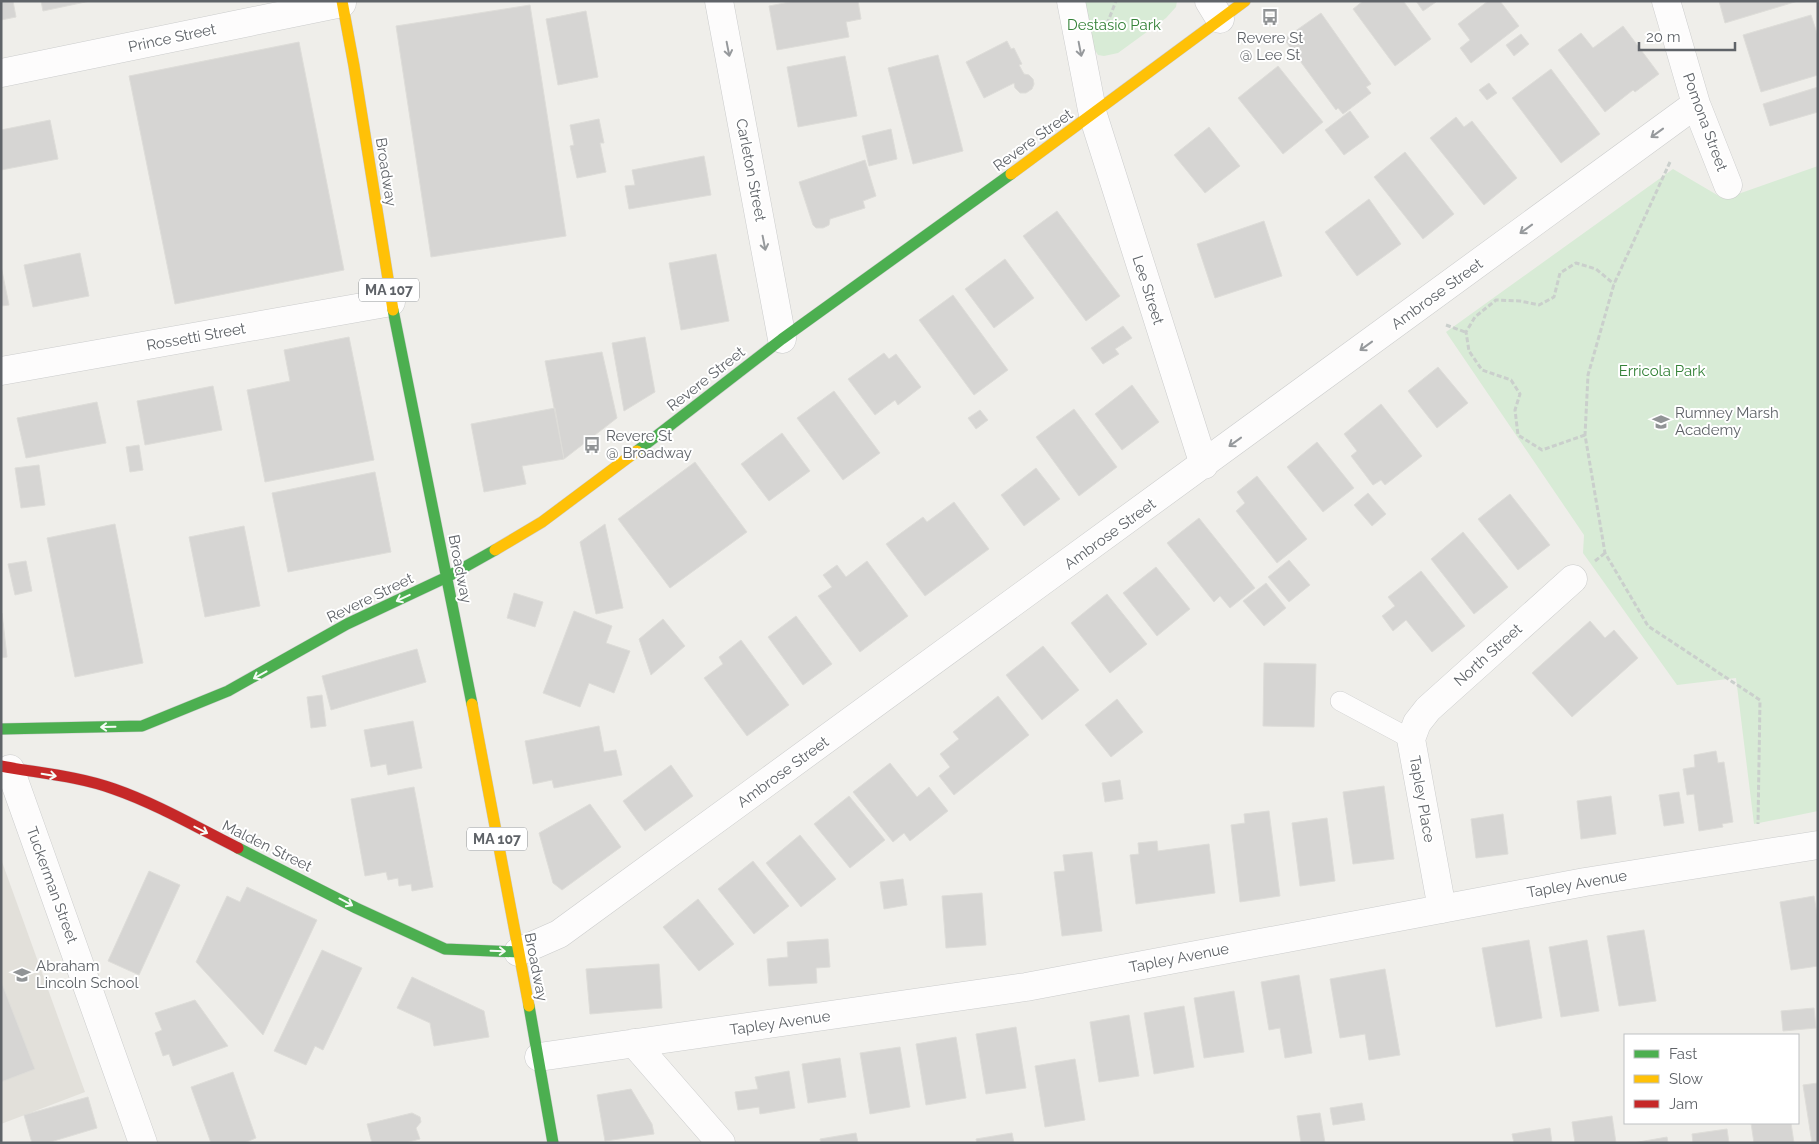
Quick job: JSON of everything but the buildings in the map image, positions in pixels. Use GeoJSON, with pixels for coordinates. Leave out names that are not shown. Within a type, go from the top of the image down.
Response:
{"type":"FeatureCollection","features":[{"type":"Feature","properties":{"kind":"street","name":"Carleton Street"},"geometry":{"type":"LineString","coordinates":[[719,1],[782,340]]}},
{"type":"Feature","properties":{"kind":"street","name":"Lee Street"},"geometry":{"type":"LineString","coordinates":[[1071,1],[1093,115],[1204,465]]}},
{"type":"Feature","properties":{"kind":"street","name":"Revere Street"},"geometry":{"type":"LineString","coordinates":[[1,729],[142,726],[228,692],[347,624],[447,577],[488,555],[542,522],[782,340],[1093,115],[1215,10],[1245,1]]}},
{"type":"Feature","properties":{"kind":"street","name":"Pomona Street"},"geometry":{"type":"LineString","coordinates":[[1666,1],[1696,104],[1728,185]]}},
{"type":"Feature","properties":{"kind":"street","name":"Prince Street"},"geometry":{"type":"LineString","coordinates":[[1,72],[342,2]]}},
{"type":"Feature","properties":{"kind":"street","name":"Broadway"},"geometry":{"type":"LineString","coordinates":[[342,2],[354,66],[391,302],[447,577],[553,1143]]}},
{"type":"Feature","properties":{"kind":"street","name":"Ambrose Street"},"geometry":{"type":"LineString","coordinates":[[518,952],[559,934],[1696,104]]}},
{"type":"Feature","properties":{"kind":"street","name":"Rossetti Street"},"geometry":{"type":"LineString","coordinates":[[1,371],[391,302]]}},
{"type":"Feature","properties":{"kind":"street","name":"North Street"},"geometry":{"type":"LineString","coordinates":[[1411,739],[1417,722],[1428,709],[1574,579]]}},
{"type":"Feature","properties":{"kind":"street","name":"Tapley Place"},"geometry":{"type":"LineString","coordinates":[[1411,739],[1442,909]]}},
{"type":"Feature","properties":{"kind":"street","name":"Malden Street"},"geometry":{"type":"LineString","coordinates":[[6,768],[81,780],[114,789],[168,813],[356,908],[445,949],[518,952]]}},
{"type":"Feature","properties":{"kind":"street","name":"Tuckerman Street"},"geometry":{"type":"LineString","coordinates":[[6,768],[143,1143]]}},
{"type":"Feature","properties":{"kind":"street","name":"Tapley Avenue"},"geometry":{"type":"LineString","coordinates":[[538,1057],[1026,987],[1585,882],[1818,845]]}},
{"type":"Feature","properties":{"kind":"street"},"geometry":{"type":"LineString","coordinates":[[634,1044],[721,1143]]}},
{"type":"Feature","properties":{"kind":"lane","name":"Tapley Place"},"geometry":{"type":"LineString","coordinates":[[1340,701],[1411,739]]}},
{"type":"Feature","properties":{"kind":"path"},"geometry":{"type":"LineString","coordinates":[[1672,158],[1614,284],[1588,375],[1585,435],[1605,553],[1648,626],[1760,700],[1757,855]]}},
{"type":"Feature","properties":{"kind":"path"},"geometry":{"type":"LineString","coordinates":[[1585,435],[1542,450],[1518,434],[1514,410],[1520,394],[1511,380],[1482,370],[1469,351],[1466,332],[1475,316],[1496,300],[1520,301],[1539,305],[1554,296],[1560,273],[1576,264],[1596,269],[1614,284]]}},
{"type":"Feature","properties":{"kind":"shaded area","name":"Abraham Lincoln School"},"geometry":{"type":"Polygon","coordinates":[[[1,859],[85,1092],[1,1124],[1,859]]]}},
{"type":"Feature","properties":{"kind":"green space","name":"Destasio Park"},"geometry":{"type":"Polygon","coordinates":[[[1084,1],[1177,1],[1176,7],[1166,18],[1118,53],[1104,56],[1098,55],[1093,47],[1084,1]]]}},
{"type":"Feature","properties":{"kind":"green space","name":"Erricola Park"},"geometry":{"type":"Polygon","coordinates":[[[1818,166],[1818,811],[1754,824],[1736,678],[1677,685],[1583,553],[1584,535],[1446,332],[1673,169],[1724,199],[1818,166]]]}},
{"type":"Feature","properties":{"kind":"traffic: fast"},"geometry":{"type":"LineString","coordinates":[[637,451],[782,339],[1011,174]]}},
{"type":"Feature","properties":{"kind":"traffic: fast"},"geometry":{"type":"LineString","coordinates":[[393,310],[472,704]]}},
{"type":"Feature","properties":{"kind":"traffic: fast"},"geometry":{"type":"LineString","coordinates":[[1,729],[142,726],[228,691],[347,624],[447,577],[495,550]]}},
{"type":"Feature","properties":{"kind":"traffic: fast"},"geometry":{"type":"LineString","coordinates":[[238,848],[356,908],[445,949],[518,952]]}},
{"type":"Feature","properties":{"kind":"traffic: fast"},"geometry":{"type":"LineString","coordinates":[[529,1006],[553,1143]]}},
{"type":"Feature","properties":{"kind":"traffic: slow"},"geometry":{"type":"LineString","coordinates":[[342,1],[393,310]]}},
{"type":"Feature","properties":{"kind":"traffic: slow"},"geometry":{"type":"LineString","coordinates":[[1011,174],[1245,1]]}},
{"type":"Feature","properties":{"kind":"traffic: slow"},"geometry":{"type":"LineString","coordinates":[[495,550],[542,522],[637,451]]}},
{"type":"Feature","properties":{"kind":"traffic: slow"},"geometry":{"type":"LineString","coordinates":[[472,704],[529,1006]]}},
{"type":"Feature","properties":{"kind":"traffic: jam"},"geometry":{"type":"LineString","coordinates":[[1,766],[72,778],[114,789],[162,809],[238,848]]}},
{"type":"Feature","properties":{"kind":"place","name":"Revere St @ Lee St"},"geometry":{"type":"Point","coordinates":[1270,17]}},
{"type":"Feature","properties":{"kind":"place","name":"Rumney Marsh Academy"},"geometry":{"type":"Point","coordinates":[1661,422]}},
{"type":"Feature","properties":{"kind":"place","name":"Revere St @ Broadway"},"geometry":{"type":"Point","coordinates":[592,445]}},
{"type":"Feature","properties":{"kind":"place","name":"Abraham Lincoln School"},"geometry":{"type":"Point","coordinates":[22,975]}}]}
